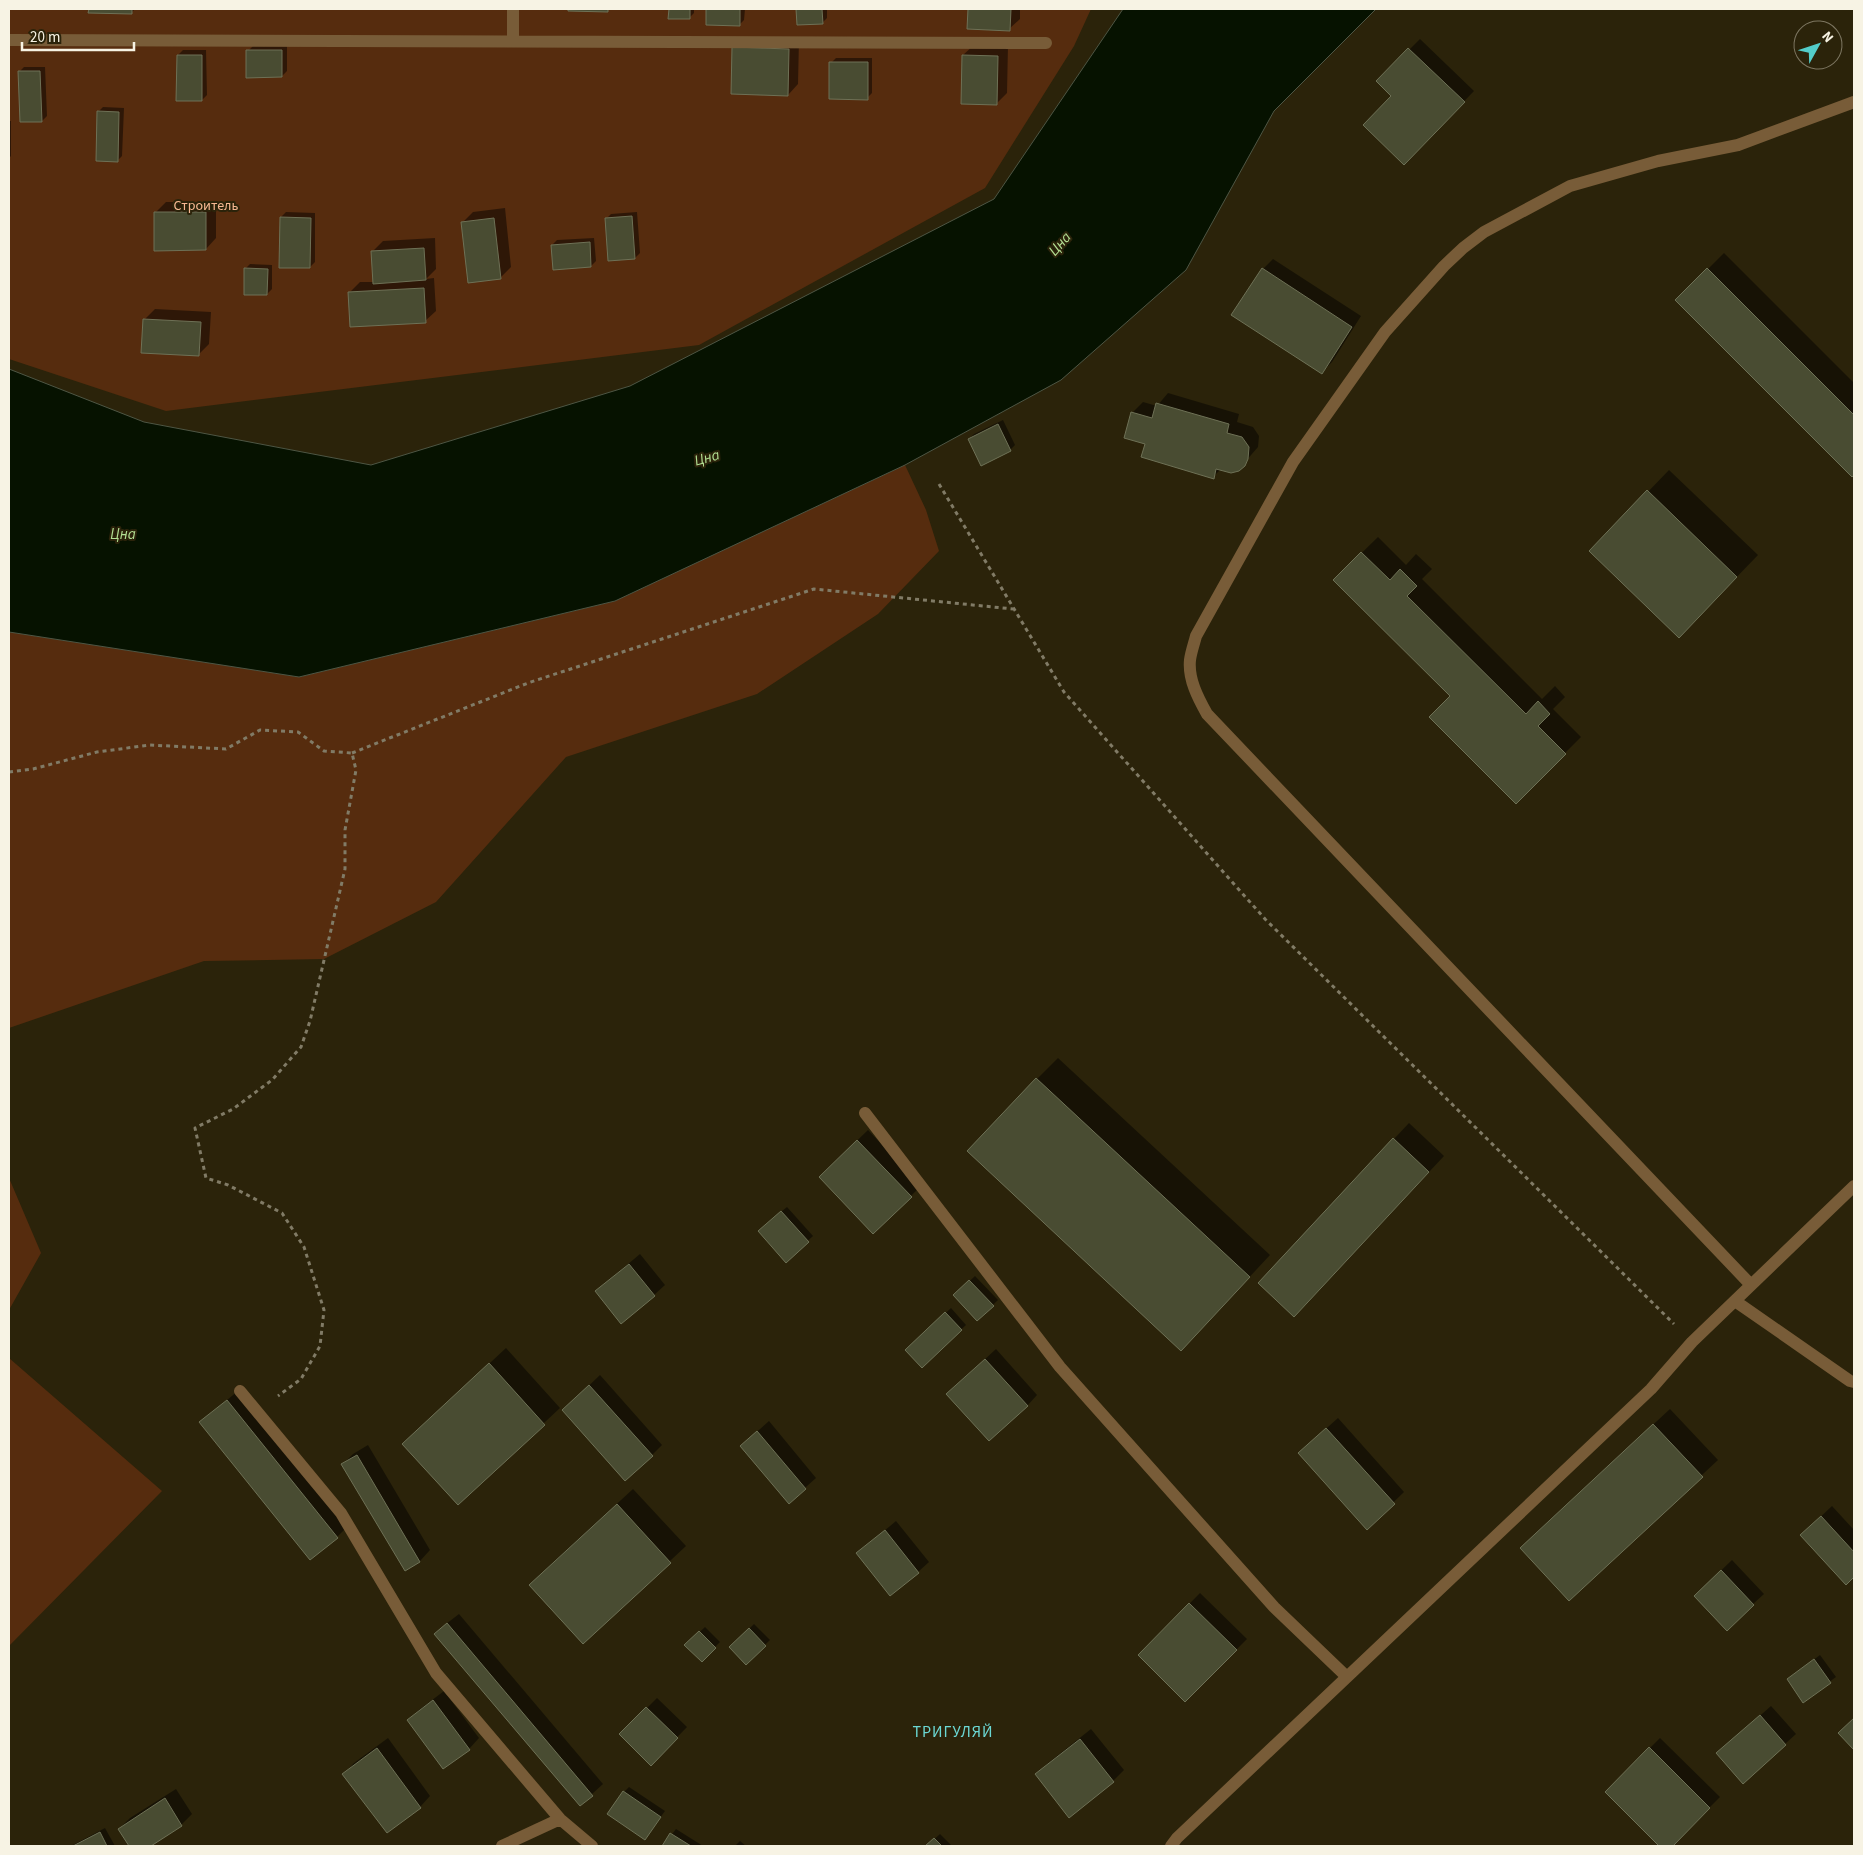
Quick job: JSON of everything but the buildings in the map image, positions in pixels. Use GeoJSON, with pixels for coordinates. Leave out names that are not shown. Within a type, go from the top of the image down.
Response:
{"type":"FeatureCollection","features":[{"type":"Feature","properties":{"kind":"street"},"geometry":{"type":"LineString","coordinates":[[513,9],[513,41]]}},
{"type":"Feature","properties":{"kind":"street"},"geometry":{"type":"LineString","coordinates":[[9,40],[1046,43]]}},
{"type":"Feature","properties":{"kind":"street"},"geometry":{"type":"LineString","coordinates":[[1751,1285],[1207,714],[1195,692],[1190,661],[1196,636],[1293,462],[1385,332],[1444,266],[1463,248],[1484,232],[1570,186],[1658,162],[1738,145],[1854,102]]}},
{"type":"Feature","properties":{"kind":"street"},"geometry":{"type":"LineString","coordinates":[[865,1113],[1060,1367],[1274,1607],[1347,1677]]}},
{"type":"Feature","properties":{"kind":"street"},"geometry":{"type":"LineString","coordinates":[[1171,1846],[1177,1838],[1651,1389],[1692,1342],[1854,1186]]}},
{"type":"Feature","properties":{"kind":"street"},"geometry":{"type":"LineString","coordinates":[[1735,1301],[1854,1382]]}},
{"type":"Feature","properties":{"kind":"street"},"geometry":{"type":"LineString","coordinates":[[240,1391],[341,1512],[436,1673],[560,1819],[592,1846]]}},
{"type":"Feature","properties":{"kind":"street"},"geometry":{"type":"LineString","coordinates":[[502,1846],[560,1819]]}},
{"type":"Feature","properties":{"kind":"path"},"geometry":{"type":"LineString","coordinates":[[939,484],[1064,692],[1265,919],[1692,1342]]}},
{"type":"Feature","properties":{"kind":"path"},"geometry":{"type":"LineString","coordinates":[[9,772],[33,769],[98,752],[150,746],[226,749],[260,730],[298,732],[324,751],[352,753],[528,683],[814,589],[1014,609]]}},
{"type":"Feature","properties":{"kind":"path"},"geometry":{"type":"LineString","coordinates":[[258,1411],[301,1379],[320,1346],[324,1310],[304,1247],[282,1214],[228,1185],[206,1178],[195,1128],[233,1109],[272,1080],[301,1047],[310,1021],[345,869],[345,830],[356,770],[352,753]]}},
{"type":"Feature","properties":{"kind":"green space","name":"Строитель"},"geometry":{"type":"Polygon","coordinates":[[[9,9],[1091,9],[1074,46],[985,188],[699,345],[166,411],[9,359],[9,9]]]}},
{"type":"Feature","properties":{"kind":"green space"},"geometry":{"type":"Polygon","coordinates":[[[905,465],[926,510],[939,551],[878,614],[757,694],[566,757],[436,902],[324,959],[204,961],[9,1028],[9,632],[299,677],[615,601],[905,465]]]}},
{"type":"Feature","properties":{"kind":"green space"},"geometry":{"type":"Polygon","coordinates":[[[9,1178],[41,1253],[9,1310],[9,1178]]]}},
{"type":"Feature","properties":{"kind":"green space"},"geometry":{"type":"Polygon","coordinates":[[[9,1358],[162,1491],[9,1646],[9,1358]]]}},
{"type":"Feature","properties":{"kind":"water","name":"Цна"},"geometry":{"type":"Polygon","coordinates":[[[1123,9],[1376,9],[1274,111],[1186,270],[1061,380],[905,465],[615,601],[299,677],[9,632],[9,369],[144,422],[371,465],[630,386],[994,199],[1123,9]]]}},
{"type":"Feature","properties":{"kind":"district","name":"ТРИГУЛЯЙ"},"geometry":{"type":"Point","coordinates":[953,1732]}}]}
